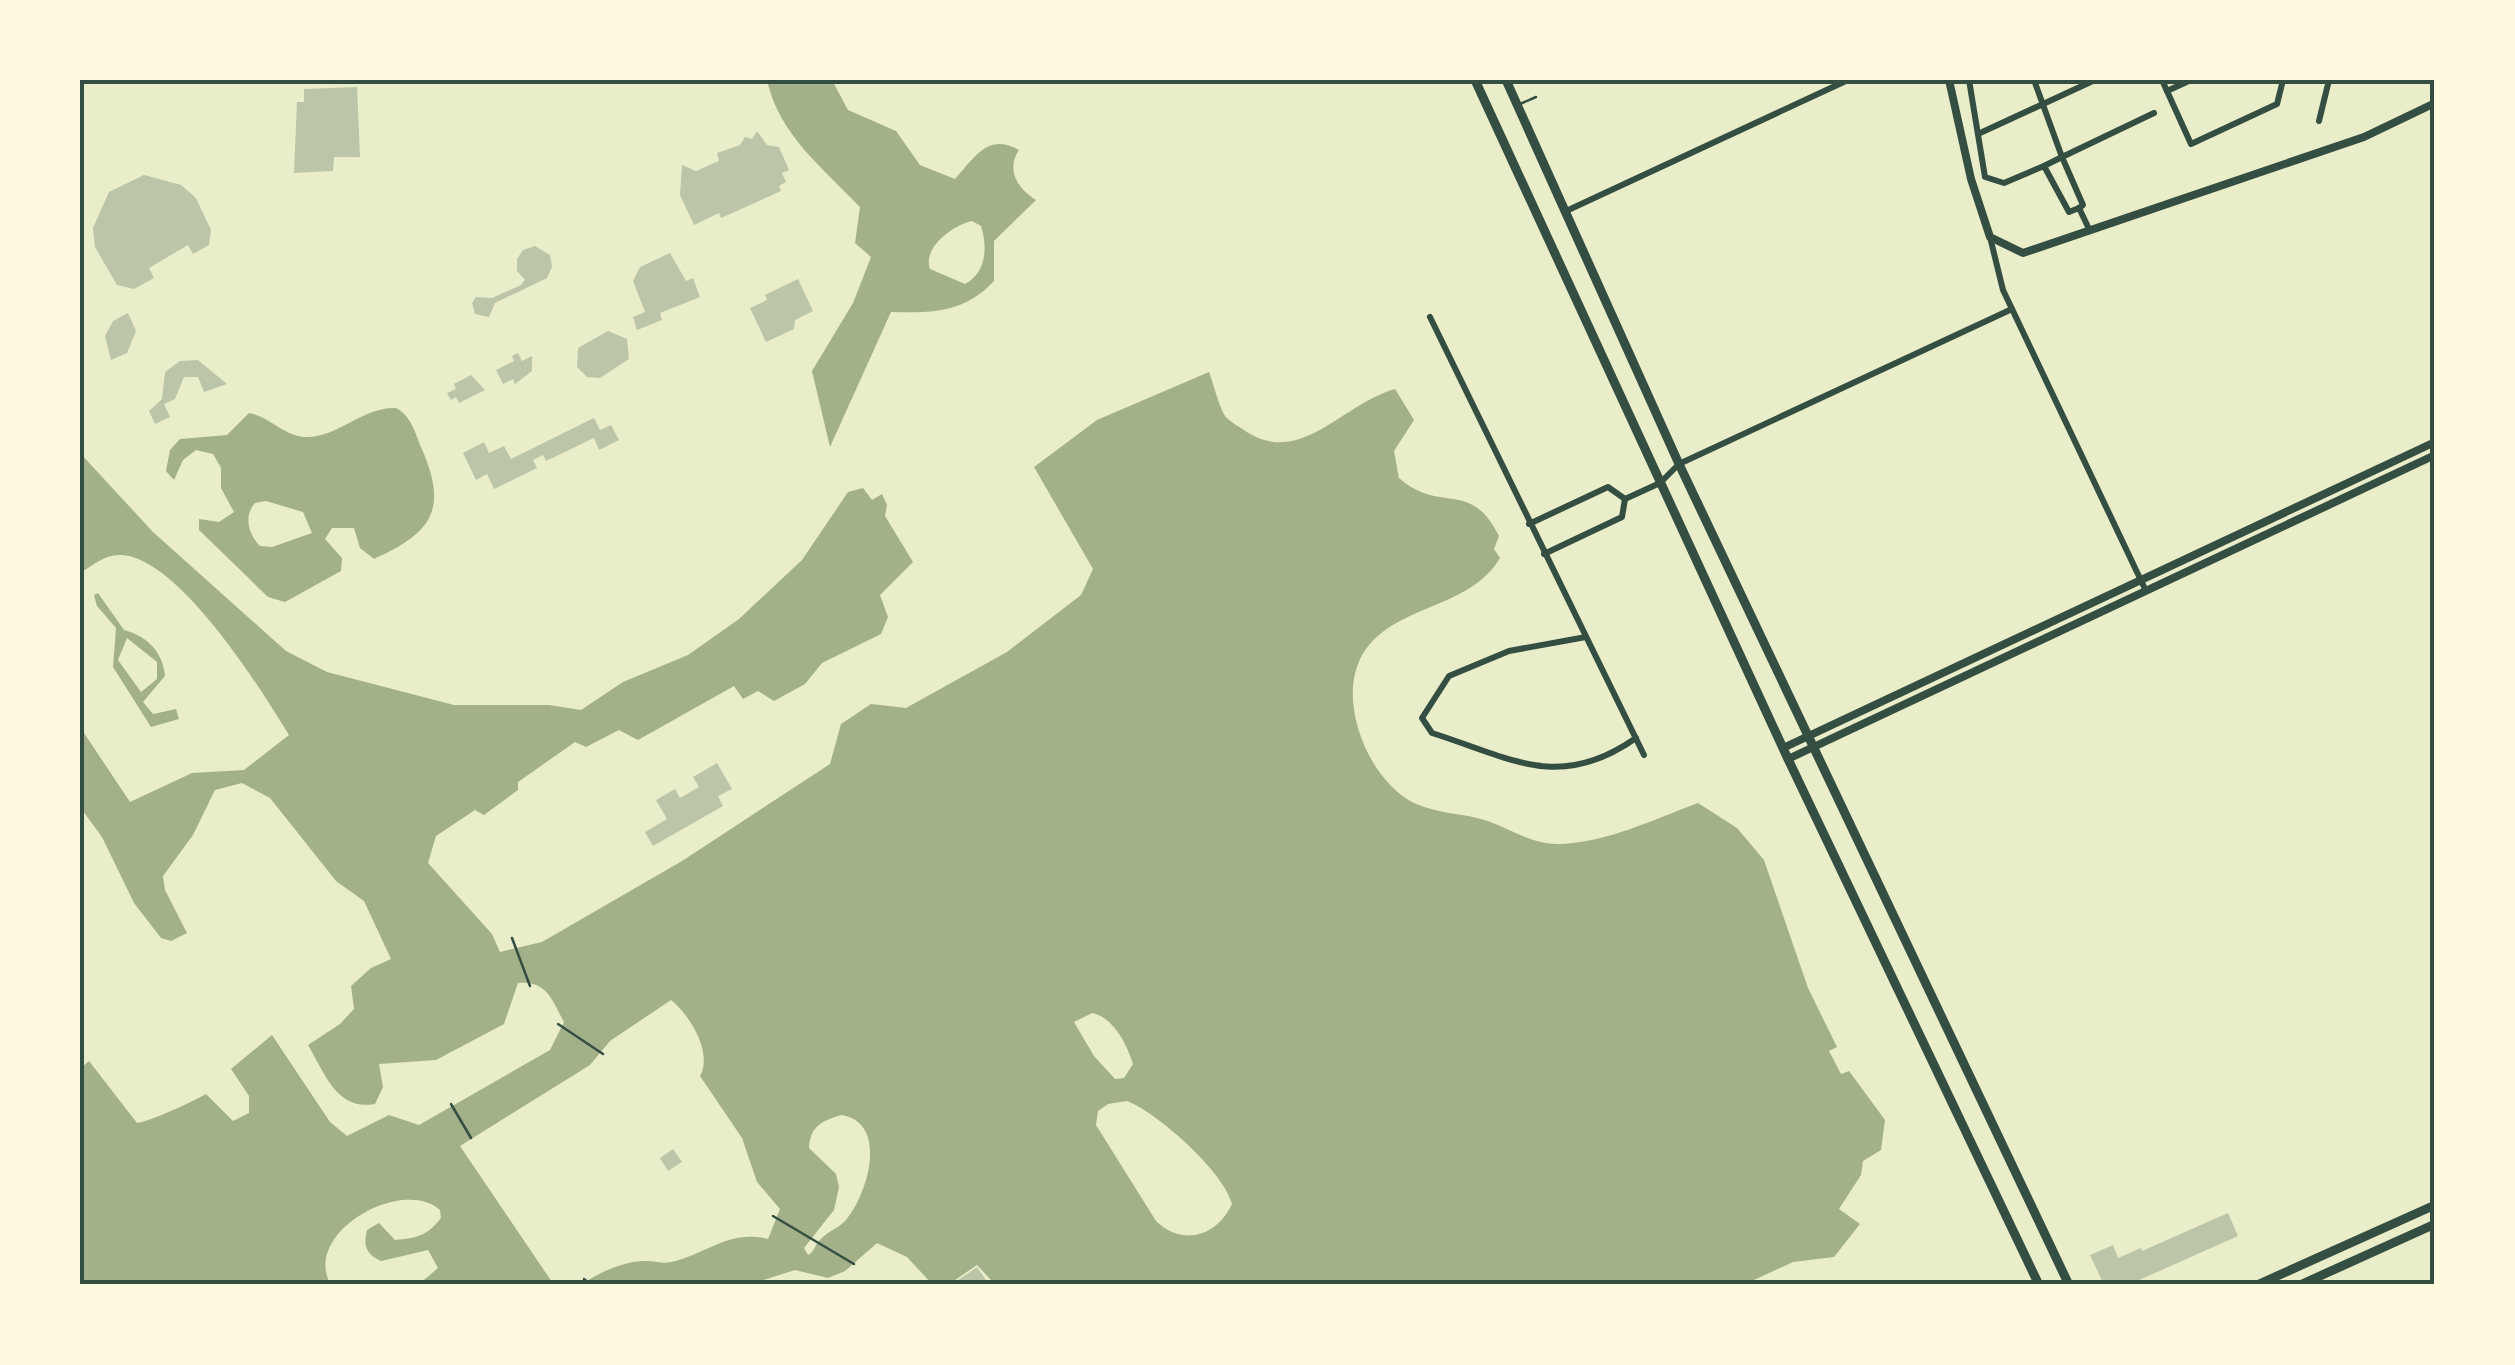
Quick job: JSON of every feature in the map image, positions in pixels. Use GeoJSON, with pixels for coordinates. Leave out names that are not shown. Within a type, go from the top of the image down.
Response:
{"type":"FeatureCollection","features":[{"type":"Feature","properties":{"kind":"main road"},"geometry":{"type":"LineString","coordinates":[[1474,80],[1788,759],[2040,1285]]}},
{"type":"Feature","properties":{"kind":"main road"},"geometry":{"type":"LineString","coordinates":[[1506,80],[1680,464],[2069,1285]]}},
{"type":"Feature","properties":{"kind":"main road"},"geometry":{"type":"LineString","coordinates":[[2257,1285],[2435,1204]]}},
{"type":"Feature","properties":{"kind":"main road"},"geometry":{"type":"LineString","coordinates":[[2300,1285],[2435,1224]]}},
{"type":"Feature","properties":{"kind":"street"},"geometry":{"type":"LineString","coordinates":[[1564,212],[1848,80]]}},
{"type":"Feature","properties":{"kind":"street"},"geometry":{"type":"LineString","coordinates":[[1949,80],[1971,180],[2012,309],[2146,591]]}},
{"type":"Feature","properties":{"kind":"street"},"geometry":{"type":"LineString","coordinates":[[1969,80],[1985,177],[2004,183],[2154,113]]}},
{"type":"Feature","properties":{"kind":"street"},"geometry":{"type":"LineString","coordinates":[[2034,80],[2083,205],[2069,212],[2044,166]]}},
{"type":"Feature","properties":{"kind":"street"},"geometry":{"type":"LineString","coordinates":[[1978,134],[2095,80]]}},
{"type":"Feature","properties":{"kind":"street"},"geometry":{"type":"LineString","coordinates":[[2162,80],[2191,144],[2277,104],[2283,80]]}},
{"type":"Feature","properties":{"kind":"street"},"geometry":{"type":"LineString","coordinates":[[2167,91],[2191,80]]}},
{"type":"Feature","properties":{"kind":"street"},"geometry":{"type":"LineString","coordinates":[[2319,122],[2329,80]]}},
{"type":"Feature","properties":{"kind":"street"},"geometry":{"type":"LineString","coordinates":[[1990,237],[2023,253],[2364,137],[2435,103]]}},
{"type":"Feature","properties":{"kind":"street"},"geometry":{"type":"LineString","coordinates":[[2079,208],[2090,231]]}},
{"type":"Feature","properties":{"kind":"street"},"geometry":{"type":"LineString","coordinates":[[1625,499],[1660,482],[1680,464],[2012,309]]}},
{"type":"Feature","properties":{"kind":"street"},"geometry":{"type":"LineString","coordinates":[[1430,317],[1644,754]]}},
{"type":"Feature","properties":{"kind":"street"},"geometry":{"type":"LineString","coordinates":[[1783,748],[2435,442]]}},
{"type":"Feature","properties":{"kind":"street"},"geometry":{"type":"LineString","coordinates":[[1788,759],[2435,455]]}},
{"type":"Feature","properties":{"kind":"street"},"geometry":{"type":"LineString","coordinates":[[1529,524],[1608,487],[1625,499]]}},
{"type":"Feature","properties":{"kind":"street"},"geometry":{"type":"LineString","coordinates":[[1544,554],[1622,517],[1625,499]]}},
{"type":"Feature","properties":{"kind":"street"},"geometry":{"type":"LineString","coordinates":[[1586,637],[1509,651],[1449,676],[1422,718],[1425,726],[1432,733],[1521,765],[1547,769],[1608,758],[1636,738]]}},
{"type":"Feature","properties":{"kind":"lane"},"geometry":{"type":"LineString","coordinates":[[1517,106],[1536,97]]}},
{"type":"Feature","properties":{"kind":"path"},"geometry":{"type":"LineString","coordinates":[[512,938],[530,986]]}},
{"type":"Feature","properties":{"kind":"path"},"geometry":{"type":"LineString","coordinates":[[558,1024],[603,1054]]}},
{"type":"Feature","properties":{"kind":"path"},"geometry":{"type":"LineString","coordinates":[[452,1104],[471,1138]]}},
{"type":"Feature","properties":{"kind":"path"},"geometry":{"type":"LineString","coordinates":[[773,1216],[854,1264]]}},
{"type":"Feature","properties":{"kind":"path"},"geometry":{"type":"LineString","coordinates":[[584,1279],[591,1285]]}},
{"type":"Feature","properties":{"kind":"shaded area"},"geometry":{"type":"Polygon","coordinates":[[[767,80],[832,80],[848,110],[896,131],[920,165],[955,179],[983,150],[1008,145],[1019,150],[1014,165],[1016,178],[1036,200],[994,241],[994,281],[983,292],[947,309],[891,312],[830,447],[812,371],[853,303],[871,257],[855,243],[860,207],[805,150],[773,100],[767,80]],[[972,221],[948,232],[931,253],[930,269],[965,284],[972,279],[984,259],[981,226],[972,221]]]}},
{"type":"Feature","properties":{"kind":"shaded area"},"geometry":{"type":"Polygon","coordinates":[[[1209,372],[1227,418],[1264,440],[1284,442],[1320,430],[1395,389],[1414,420],[1394,451],[1399,478],[1428,495],[1477,508],[1499,536],[1494,549],[1500,558],[1486,576],[1468,589],[1405,618],[1370,644],[1358,664],[1353,702],[1356,722],[1373,762],[1399,793],[1414,803],[1488,821],[1541,842],[1560,844],[1595,839],[1698,803],[1737,828],[1764,860],[1808,988],[1837,1047],[1829,1051],[1841,1074],[1849,1071],[1885,1120],[1881,1150],[1863,1161],[1861,1175],[1839,1209],[1860,1224],[1834,1257],[1793,1262],[1743,1285],[1013,1285],[991,1280],[977,1265],[948,1285],[933,1285],[907,1257],[877,1243],[845,1271],[828,1278],[795,1270],[748,1285],[581,1285],[630,1263],[668,1263],[741,1237],[768,1239],[780,1209],[757,1182],[742,1138],[700,1076],[704,1057],[698,1035],[671,1000],[610,1041],[590,1065],[460,1146],[554,1285],[418,1285],[438,1268],[428,1250],[381,1261],[366,1245],[367,1230],[379,1223],[395,1240],[421,1235],[441,1218],[440,1210],[423,1201],[402,1200],[380,1205],[342,1230],[330,1247],[325,1266],[331,1285],[80,1285],[80,1069],[89,1061],[137,1123],[206,1094],[233,1121],[249,1113],[249,1096],[231,1069],[272,1035],[330,1122],[347,1136],[389,1115],[419,1125],[550,1050],[564,1022],[542,988],[518,983],[504,1024],[436,1060],[379,1064],[383,1087],[375,1104],[362,1105],[342,1096],[308,1045],[340,1024],[354,1009],[351,986],[371,968],[391,959],[364,901],[336,881],[270,798],[242,783],[215,790],[193,835],[163,876],[165,890],[187,933],[171,941],[161,938],[134,903],[102,837],[80,807],[80,727],[130,802],[192,773],[244,770],[289,735],[217,629],[169,578],[145,562],[122,555],[104,558],[80,573],[80,453],[153,532],[286,651],[327,672],[454,705],[549,705],[581,710],[623,682],[688,655],[739,619],[802,560],[848,492],[863,488],[872,500],[882,494],[887,505],[885,516],[913,562],[880,595],[888,617],[881,634],[822,663],[805,684],[774,701],[758,691],[743,699],[734,686],[638,740],[619,730],[586,747],[575,742],[518,782],[518,790],[484,815],[475,810],[436,836],[428,863],[492,934],[500,952],[542,942],[682,861],[830,764],[841,724],[871,704],[906,708],[1007,652],[1081,595],[1093,569],[1034,467],[1097,420],[1209,372]],[[1092,1013],[1074,1022],[1094,1056],[1115,1079],[1124,1078],[1133,1064],[1127,1048],[1113,1026],[1092,1013]],[[1127,1101],[1108,1104],[1098,1111],[1096,1125],[1156,1221],[1177,1234],[1188,1235],[1218,1224],[1232,1204],[1217,1176],[1172,1130],[1140,1108],[1127,1101]],[[841,1115],[822,1123],[812,1135],[809,1148],[836,1174],[839,1187],[834,1210],[804,1248],[808,1255],[854,1208],[870,1160],[865,1131],[856,1120],[841,1115]]]}},
{"type":"Feature","properties":{"kind":"shaded area"},"geometry":{"type":"Polygon","coordinates":[[[384,409],[401,411],[414,430],[433,486],[430,516],[410,539],[374,559],[360,548],[354,528],[332,528],[325,539],[342,558],[341,571],[285,602],[268,597],[199,530],[199,519],[219,522],[234,512],[221,488],[221,468],[213,454],[196,450],[183,460],[174,480],[166,471],[170,450],[180,439],[227,435],[249,413],[291,434],[307,437],[330,432],[384,409]],[[266,501],[255,503],[248,519],[250,531],[260,546],[272,547],[312,533],[303,512],[266,501]]]}},
{"type":"Feature","properties":{"kind":"shaded area"},"geometry":{"type":"Polygon","coordinates":[[[98,593],[124,630],[147,641],[161,660],[165,676],[143,702],[153,714],[176,709],[179,719],[151,727],[113,667],[116,628],[97,606],[94,595],[98,593]],[[127,638],[118,660],[141,692],[157,679],[157,662],[127,638]]]}},
{"type":"Feature","properties":{"kind":"building"},"geometry":{"type":"Polygon","coordinates":[[[357,87],[360,157],[334,157],[333,171],[294,173],[297,102],[304,102],[304,89],[357,87]]]}},
{"type":"Feature","properties":{"kind":"building"},"geometry":{"type":"Polygon","coordinates":[[[757,131],[767,145],[779,147],[789,170],[782,173],[786,182],[779,186],[781,191],[721,218],[719,213],[694,225],[680,195],[682,165],[696,171],[719,161],[717,153],[740,145],[745,137],[752,139],[757,131]]]}},
{"type":"Feature","properties":{"kind":"building"},"geometry":{"type":"Polygon","coordinates":[[[144,175],[181,185],[196,198],[211,230],[209,245],[193,254],[188,245],[149,268],[154,278],[134,289],[117,285],[95,247],[93,228],[109,192],[144,175]]]}},
{"type":"Feature","properties":{"kind":"building"},"geometry":{"type":"Polygon","coordinates":[[[535,246],[550,255],[552,267],[547,278],[495,303],[489,317],[475,314],[472,303],[476,297],[492,298],[521,285],[525,280],[517,271],[517,259],[523,250],[535,246]]]}},
{"type":"Feature","properties":{"kind":"building"},"geometry":{"type":"Polygon","coordinates":[[[670,253],[686,281],[693,278],[700,297],[660,313],[662,320],[637,330],[633,317],[645,312],[633,281],[640,267],[670,253]]]}},
{"type":"Feature","properties":{"kind":"building"},"geometry":{"type":"Polygon","coordinates":[[[798,279],[813,311],[795,320],[794,329],[766,342],[750,308],[767,300],[765,295],[798,279]]]}},
{"type":"Feature","properties":{"kind":"building"},"geometry":{"type":"Polygon","coordinates":[[[128,313],[136,331],[127,353],[111,360],[105,336],[113,321],[128,313]]]}},
{"type":"Feature","properties":{"kind":"building"},"geometry":{"type":"Polygon","coordinates":[[[608,331],[627,339],[629,359],[600,378],[587,377],[577,367],[578,348],[608,331]]]}},
{"type":"Feature","properties":{"kind":"building"},"geometry":{"type":"Polygon","coordinates":[[[518,353],[522,361],[532,356],[532,371],[515,384],[513,379],[503,384],[496,370],[514,361],[512,356],[518,353]]]}},
{"type":"Feature","properties":{"kind":"building"},"geometry":{"type":"Polygon","coordinates":[[[198,360],[227,384],[204,392],[198,377],[184,377],[175,399],[164,404],[170,417],[155,424],[149,411],[162,399],[165,372],[180,361],[198,360]]]}},
{"type":"Feature","properties":{"kind":"building"},"geometry":{"type":"Polygon","coordinates":[[[471,375],[485,390],[459,403],[456,397],[451,400],[447,393],[456,389],[454,384],[471,375]]]}},
{"type":"Feature","properties":{"kind":"building"},"geometry":{"type":"Polygon","coordinates":[[[594,418],[600,430],[611,425],[619,440],[599,450],[594,438],[546,461],[543,455],[533,460],[537,468],[494,489],[487,474],[476,480],[463,453],[484,442],[489,453],[504,446],[511,459],[594,418]]]}},
{"type":"Feature","properties":{"kind":"building"},"geometry":{"type":"Polygon","coordinates":[[[717,763],[732,789],[718,796],[723,806],[653,846],[645,832],[667,819],[656,800],[675,789],[680,798],[699,787],[693,777],[717,763]]]}},
{"type":"Feature","properties":{"kind":"building"},"geometry":{"type":"Polygon","coordinates":[[[673,1149],[682,1162],[668,1171],[660,1158],[673,1149]]]}},
{"type":"Feature","properties":{"kind":"building"},"geometry":{"type":"Polygon","coordinates":[[[2228,1213],[2238,1236],[2128,1285],[2104,1285],[2090,1255],[2113,1245],[2118,1258],[2141,1248],[2142,1251],[2228,1213]]]}},
{"type":"Feature","properties":{"kind":"building"},"geometry":{"type":"Polygon","coordinates":[[[977,1267],[988,1283],[951,1285],[977,1267]]]}}]}
